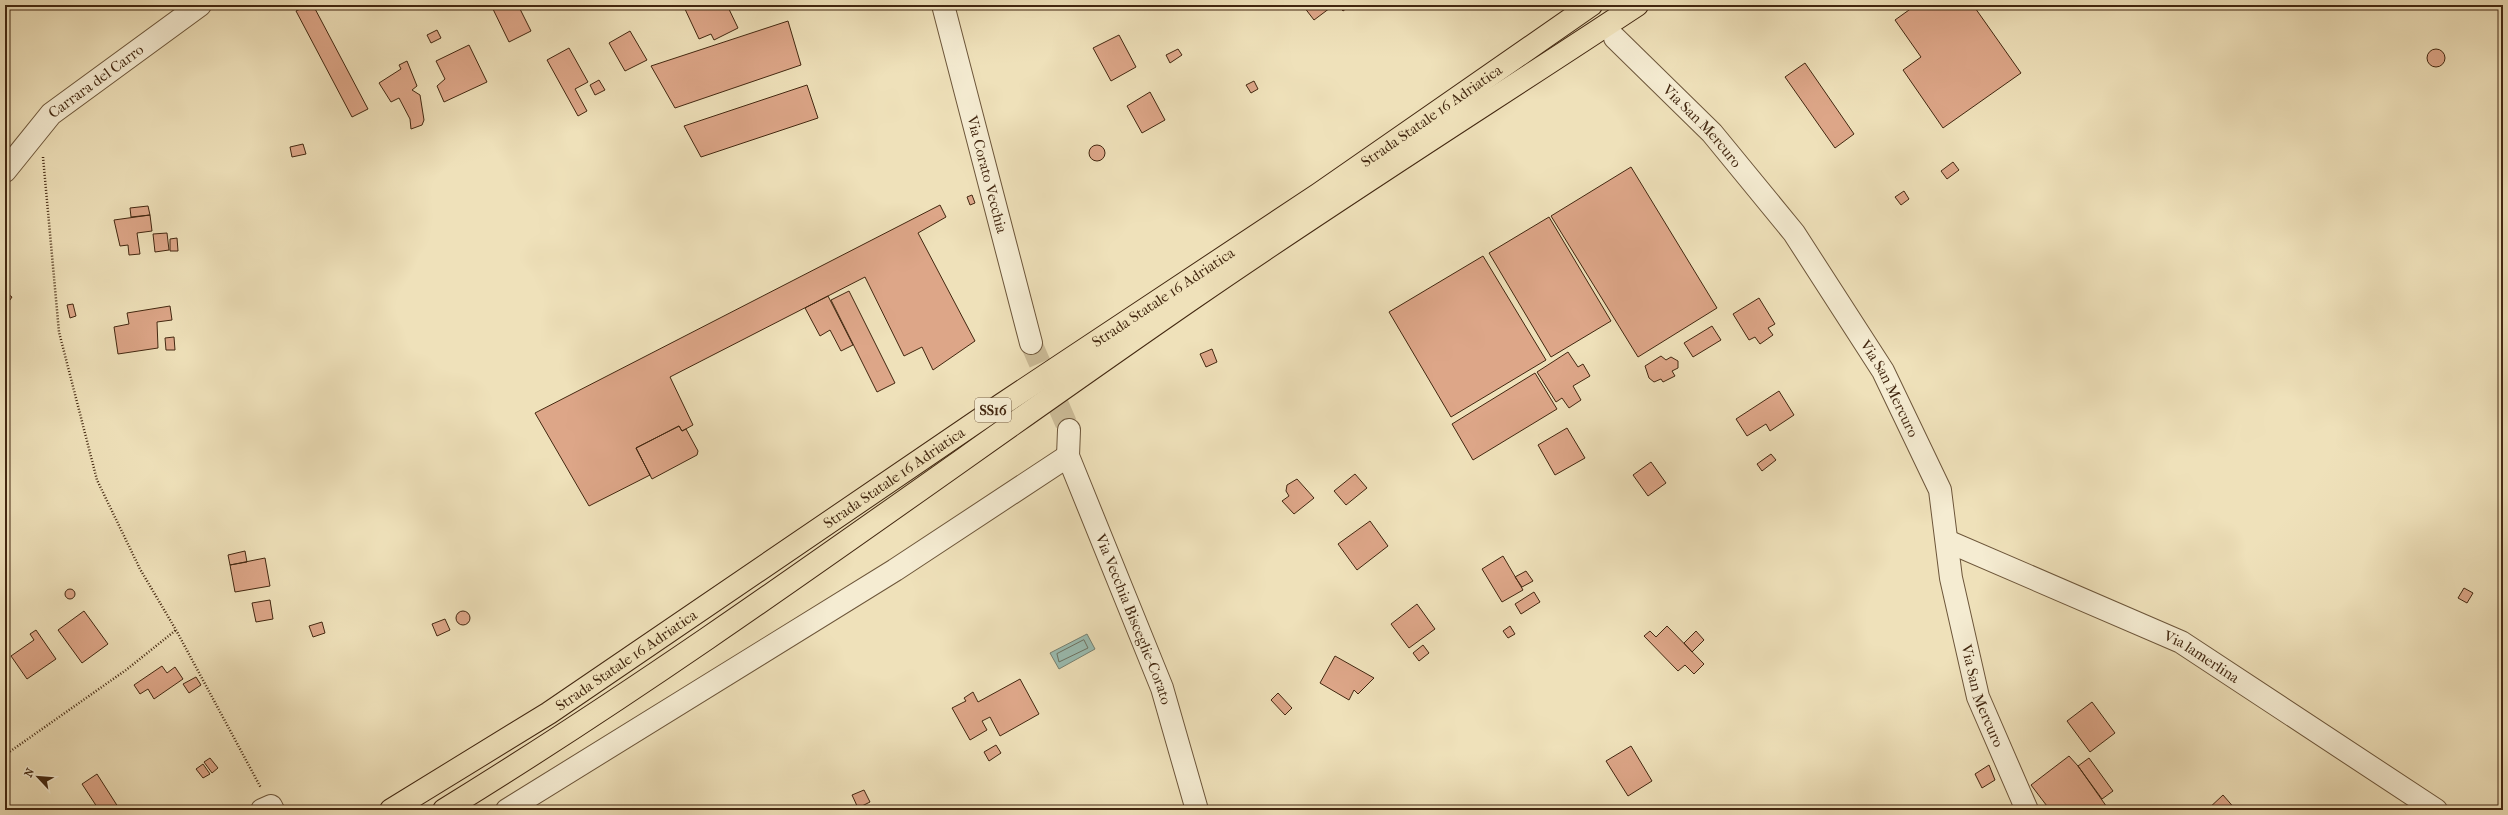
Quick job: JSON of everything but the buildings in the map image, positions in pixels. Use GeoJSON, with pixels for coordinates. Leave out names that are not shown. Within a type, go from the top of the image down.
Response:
{"type":"FeatureCollection","features":[{"type":"Feature","properties":{"kind":"highway","name":"Strada Statale 16 Adriatica"},"geometry":{"type":"LineString","coordinates":[[391,810],[549,713],[1001,405],[1319,194],[1591,5]]}},
{"type":"Feature","properties":{"kind":"highway","name":"Strada Statale 16 Adriatica"},"geometry":{"type":"LineString","coordinates":[[444,810],[520,763],[644,682],[1199,294],[1637,5]]}},
{"type":"Feature","properties":{"kind":"street","name":"Carrara del Carro"},"geometry":{"type":"LineString","coordinates":[[5,171],[51,114],[200,5]]}},
{"type":"Feature","properties":{"kind":"street","name":"Via Corato Vecchia"},"geometry":{"type":"LineString","coordinates":[[943,5],[1031,343]]}},
{"type":"Feature","properties":{"kind":"street","name":"Via San Mercuro"},"geometry":{"type":"LineString","coordinates":[[1615,38],[1712,134],[1794,233],[1883,371],[1940,490],[1951,578],[1978,697],[2027,810]]}},
{"type":"Feature","properties":{"kind":"street","name":"Via Vecchia Bisceglie-Corato"},"geometry":{"type":"LineString","coordinates":[[1069,430],[1068,456],[1162,688],[1197,810]]}},
{"type":"Feature","properties":{"kind":"street"},"geometry":{"type":"LineString","coordinates":[[507,810],[895,570],[1068,456]]}},
{"type":"Feature","properties":{"kind":"street","name":"Via lamerlina"},"geometry":{"type":"LineString","coordinates":[[1947,541],[2181,642],[2436,810]]}},
{"type":"Feature","properties":{"kind":"path"},"geometry":{"type":"LineString","coordinates":[[41,127],[59,332],[97,480],[140,570],[176,630],[269,809]]}},
{"type":"Feature","properties":{"kind":"path"},"geometry":{"type":"LineString","coordinates":[[5,755],[126,670],[176,630]]}},
{"type":"Feature","properties":{"kind":"water"},"geometry":{"type":"Polygon","coordinates":[[[1087,634],[1095,649],[1059,669],[1050,653],[1087,634]]]}},
{"type":"Feature","properties":{"kind":"tunnel"},"geometry":{"type":"LineString","coordinates":[[1031,343],[1069,430]]}}]}
